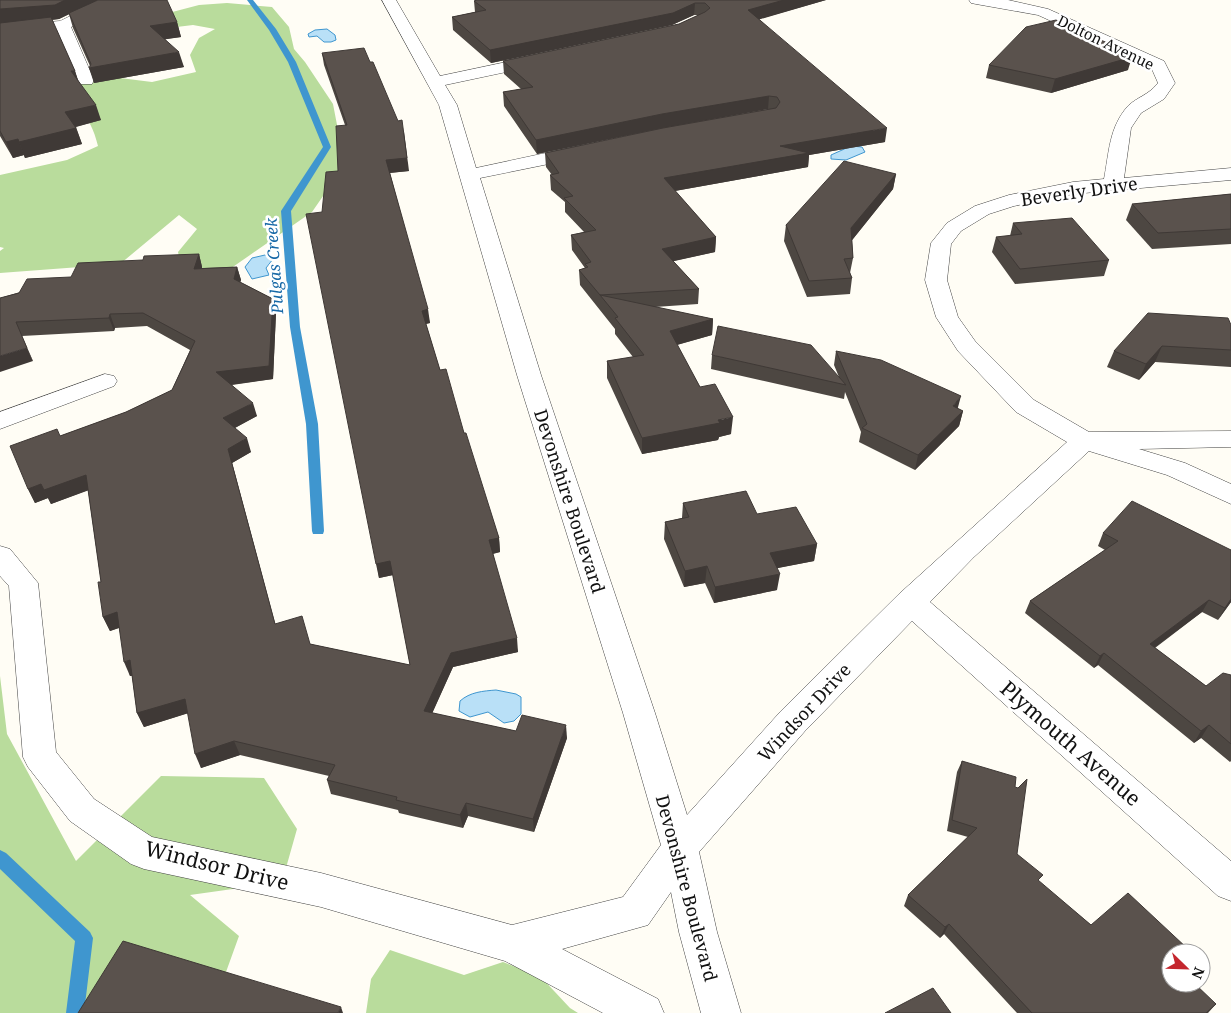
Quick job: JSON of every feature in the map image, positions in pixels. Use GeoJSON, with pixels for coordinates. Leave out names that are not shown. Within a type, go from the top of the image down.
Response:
{"type":"FeatureCollection","features":[{"type":"Feature","properties":{"kind":"street"},"geometry":{"type":"LineString","coordinates":[[0,31],[63,25],[107,5],[111,0]]}},
{"type":"Feature","properties":{"kind":"street","name":"Devonshire Boulevard"},"geometry":{"type":"LineString","coordinates":[[389,0],[448,105],[528,375],[636,704],[680,848],[698,932],[722,1013]]}},
{"type":"Feature","properties":{"kind":"street","name":"Dolton Avenue"},"geometry":{"type":"LineString","coordinates":[[976,0],[1019,6],[1043,12],[1158,64],[1167,83],[1158,95],[1135,109],[1122,128],[1113,184]]}},
{"type":"Feature","properties":{"kind":"street"},"geometry":{"type":"LineString","coordinates":[[63,25],[86,80]]}},
{"type":"Feature","properties":{"kind":"street"},"geometry":{"type":"LineString","coordinates":[[439,88],[550,65]]}},
{"type":"Feature","properties":{"kind":"street"},"geometry":{"type":"LineString","coordinates":[[469,175],[604,147]]}},
{"type":"Feature","properties":{"kind":"street","name":"Beverly Drive"},"geometry":{"type":"LineString","coordinates":[[1231,174],[1073,188],[1009,200],[982,210],[954,227],[941,243],[936,280],[947,317],[966,346],[1025,406],[1084,441],[1176,469],[1231,495]]}},
{"type":"Feature","properties":{"kind":"street"},"geometry":{"type":"LineString","coordinates":[[0,421],[105,381]]}},
{"type":"Feature","properties":{"kind":"street"},"geometry":{"type":"LineString","coordinates":[[1084,441],[1231,439]]}},
{"type":"Feature","properties":{"kind":"street","name":"Windsor Drive"},"geometry":{"type":"LineString","coordinates":[[512,944],[635,912],[680,848],[793,720],[964,550],[1084,441]]}},
{"type":"Feature","properties":{"kind":"street","name":"Windsor Drive"},"geometry":{"type":"LineString","coordinates":[[0,556],[23,583],[40,757],[82,810],[144,852],[321,890],[512,944],[644,1013]]}},
{"type":"Feature","properties":{"kind":"street","name":"Plymouth Avenue"},"geometry":{"type":"LineString","coordinates":[[910,602],[1231,884]]}},
{"type":"Feature","properties":{"kind":"green space"},"geometry":{"type":"Polygon","coordinates":[[[227,3],[272,7],[289,27],[294,49],[333,104],[338,130],[339,173],[312,212],[227,271],[183,275],[178,252],[197,229],[179,215],[120,264],[0,273],[0,251],[4,248],[0,247],[0,175],[67,160],[98,146],[91,125],[81,111],[49,89],[112,77],[152,82],[196,72],[190,55],[199,38],[215,29],[193,25],[152,30],[138,21],[199,5],[227,3]]]}},
{"type":"Feature","properties":{"kind":"green space"},"geometry":{"type":"Polygon","coordinates":[[[0,676],[7,734],[76,861],[161,776],[264,778],[297,829],[282,882],[190,895],[239,936],[226,972],[121,959],[97,991],[75,1013],[0,1013],[0,676]]]}},
{"type":"Feature","properties":{"kind":"green space"},"geometry":{"type":"Polygon","coordinates":[[[390,950],[464,975],[503,962],[540,976],[570,1008],[578,1013],[366,1013],[371,979],[390,950]]]}},
{"type":"Feature","properties":{"kind":"water"},"geometry":{"type":"Polygon","coordinates":[[[327,29],[335,35],[336,40],[324,42],[317,36],[309,37],[308,34],[315,30],[327,29]]]}},
{"type":"Feature","properties":{"kind":"water"},"geometry":{"type":"Polygon","coordinates":[[[851,146],[862,147],[865,152],[846,160],[831,159],[831,155],[851,146]]]}},
{"type":"Feature","properties":{"kind":"water"},"geometry":{"type":"Polygon","coordinates":[[[265,255],[273,259],[266,268],[269,275],[252,279],[245,267],[252,258],[265,255]]]}},
{"type":"Feature","properties":{"kind":"water"},"geometry":{"type":"Polygon","coordinates":[[[496,690],[516,694],[521,697],[521,714],[514,721],[504,723],[488,712],[470,717],[459,711],[460,701],[468,696],[496,690]]]}},
{"type":"Feature","properties":{"kind":"building"},"geometry":{"type":"Polygon","coordinates":[[[0,0],[65,0],[55,5],[0,9],[0,0]]]}},
{"type":"Feature","properties":{"kind":"building"},"geometry":{"type":"Polygon","coordinates":[[[98,0],[167,0],[177,22],[150,26],[179,52],[89,68],[91,64],[69,13],[98,0]]]}},
{"type":"Feature","properties":{"kind":"building"},"geometry":{"type":"Polygon","coordinates":[[[784,0],[748,10],[887,128],[780,146],[809,153],[664,178],[716,237],[662,249],[699,289],[600,295],[579,270],[588,267],[585,264],[591,262],[571,235],[596,230],[564,198],[573,196],[550,175],[559,173],[545,153],[663,128],[776,108],[780,102],[777,97],[769,96],[662,114],[536,140],[503,92],[533,87],[503,61],[679,24],[710,8],[705,3],[695,3],[673,13],[490,50],[452,17],[486,10],[474,1],[784,0]]]}},
{"type":"Feature","properties":{"kind":"building"},"geometry":{"type":"Polygon","coordinates":[[[51,17],[75,71],[71,71],[96,105],[65,112],[76,128],[19,142],[18,139],[6,142],[0,131],[0,23],[51,17]]]}},
{"type":"Feature","properties":{"kind":"building"},"geometry":{"type":"Polygon","coordinates":[[[1056,20],[1121,49],[1117,50],[1132,57],[1055,79],[989,65],[1026,27],[1056,20]]]}},
{"type":"Feature","properties":{"kind":"building"},"geometry":{"type":"Polygon","coordinates":[[[364,48],[370,62],[373,62],[398,121],[402,120],[407,158],[386,160],[428,309],[422,311],[440,370],[446,369],[464,433],[466,433],[499,538],[489,540],[517,638],[451,653],[424,711],[516,731],[522,715],[566,725],[533,819],[466,803],[460,815],[396,800],[397,797],[327,780],[335,765],[234,741],[195,754],[185,699],[137,713],[130,660],[124,662],[117,612],[103,617],[98,582],[101,582],[86,475],[44,490],[41,484],[28,489],[10,446],[57,429],[60,436],[126,412],[172,390],[195,341],[143,313],[110,314],[109,318],[16,322],[27,348],[0,356],[0,298],[19,293],[27,279],[71,277],[78,263],[143,260],[144,256],[199,254],[194,269],[237,267],[234,279],[273,299],[269,366],[216,372],[253,403],[223,418],[247,438],[228,449],[275,624],[302,616],[310,644],[410,665],[390,561],[376,564],[306,214],[322,212],[326,172],[338,171],[336,126],[347,125],[322,53],[364,48]]]}},
{"type":"Feature","properties":{"kind":"building"},"geometry":{"type":"Polygon","coordinates":[[[844,161],[896,174],[851,228],[853,258],[844,259],[852,278],[809,281],[786,225],[844,161]]]}},
{"type":"Feature","properties":{"kind":"building"},"geometry":{"type":"Polygon","coordinates":[[[1231,194],[1231,229],[1158,233],[1132,204],[1231,194]]]}},
{"type":"Feature","properties":{"kind":"building"},"geometry":{"type":"Polygon","coordinates":[[[1072,218],[1109,260],[1020,269],[996,237],[1022,234],[1013,223],[1072,218]]]}},
{"type":"Feature","properties":{"kind":"building"},"geometry":{"type":"Polygon","coordinates":[[[600,295],[713,319],[670,331],[700,387],[715,384],[733,417],[718,420],[720,423],[642,438],[607,361],[644,355],[615,318],[618,317],[600,295]]]}},
{"type":"Feature","properties":{"kind":"building"},"geometry":{"type":"Polygon","coordinates":[[[1148,313],[1228,318],[1231,325],[1231,350],[1162,346],[1146,364],[1114,351],[1148,313]]]}},
{"type":"Feature","properties":{"kind":"building"},"geometry":{"type":"Polygon","coordinates":[[[718,326],[811,345],[846,385],[712,355],[718,326]]]}},
{"type":"Feature","properties":{"kind":"building"},"geometry":{"type":"Polygon","coordinates":[[[836,351],[881,360],[961,396],[953,406],[963,411],[918,455],[862,428],[867,424],[836,351]]]}},
{"type":"Feature","properties":{"kind":"building"},"geometry":{"type":"Polygon","coordinates":[[[746,491],[757,514],[796,507],[817,544],[770,553],[780,574],[715,587],[707,566],[685,571],[665,522],[689,517],[683,503],[746,491]]]}},
{"type":"Feature","properties":{"kind":"building"},"geometry":{"type":"Polygon","coordinates":[[[1132,501],[1231,550],[1231,599],[1225,608],[1209,600],[1150,644],[1206,686],[1223,673],[1231,675],[1231,744],[1209,725],[1201,731],[1104,653],[1100,656],[1030,601],[1118,541],[1103,533],[1132,501]]]}},
{"type":"Feature","properties":{"kind":"building"},"geometry":{"type":"Polygon","coordinates":[[[962,761],[1016,777],[1015,787],[1018,788],[1027,779],[1017,854],[1043,875],[1038,880],[1091,925],[1128,893],[1182,943],[1161,943],[1161,993],[1204,993],[1216,1004],[1206,1013],[1032,1013],[949,924],[945,927],[908,895],[977,828],[952,820],[962,761]]]}},
{"type":"Feature","properties":{"kind":"building"},"geometry":{"type":"Polygon","coordinates":[[[123,941],[341,1007],[338,1013],[78,1013],[123,941]]]}},
{"type":"Feature","properties":{"kind":"building"},"geometry":{"type":"Polygon","coordinates":[[[933,988],[951,1013],[885,1013],[933,988]]]}},
{"type":"Feature","properties":{"kind":"waterway","name":"Pulgas Creek"},"geometry":{"type":"LineString","coordinates":[[250,0],[272,29],[292,62],[327,147],[286,211],[295,327],[312,424],[318,531]]}},
{"type":"Feature","properties":{"kind":"waterway","name":"Pulgas Creek"},"geometry":{"type":"LineString","coordinates":[[0,858],[84,938],[75,1013]]}}]}
